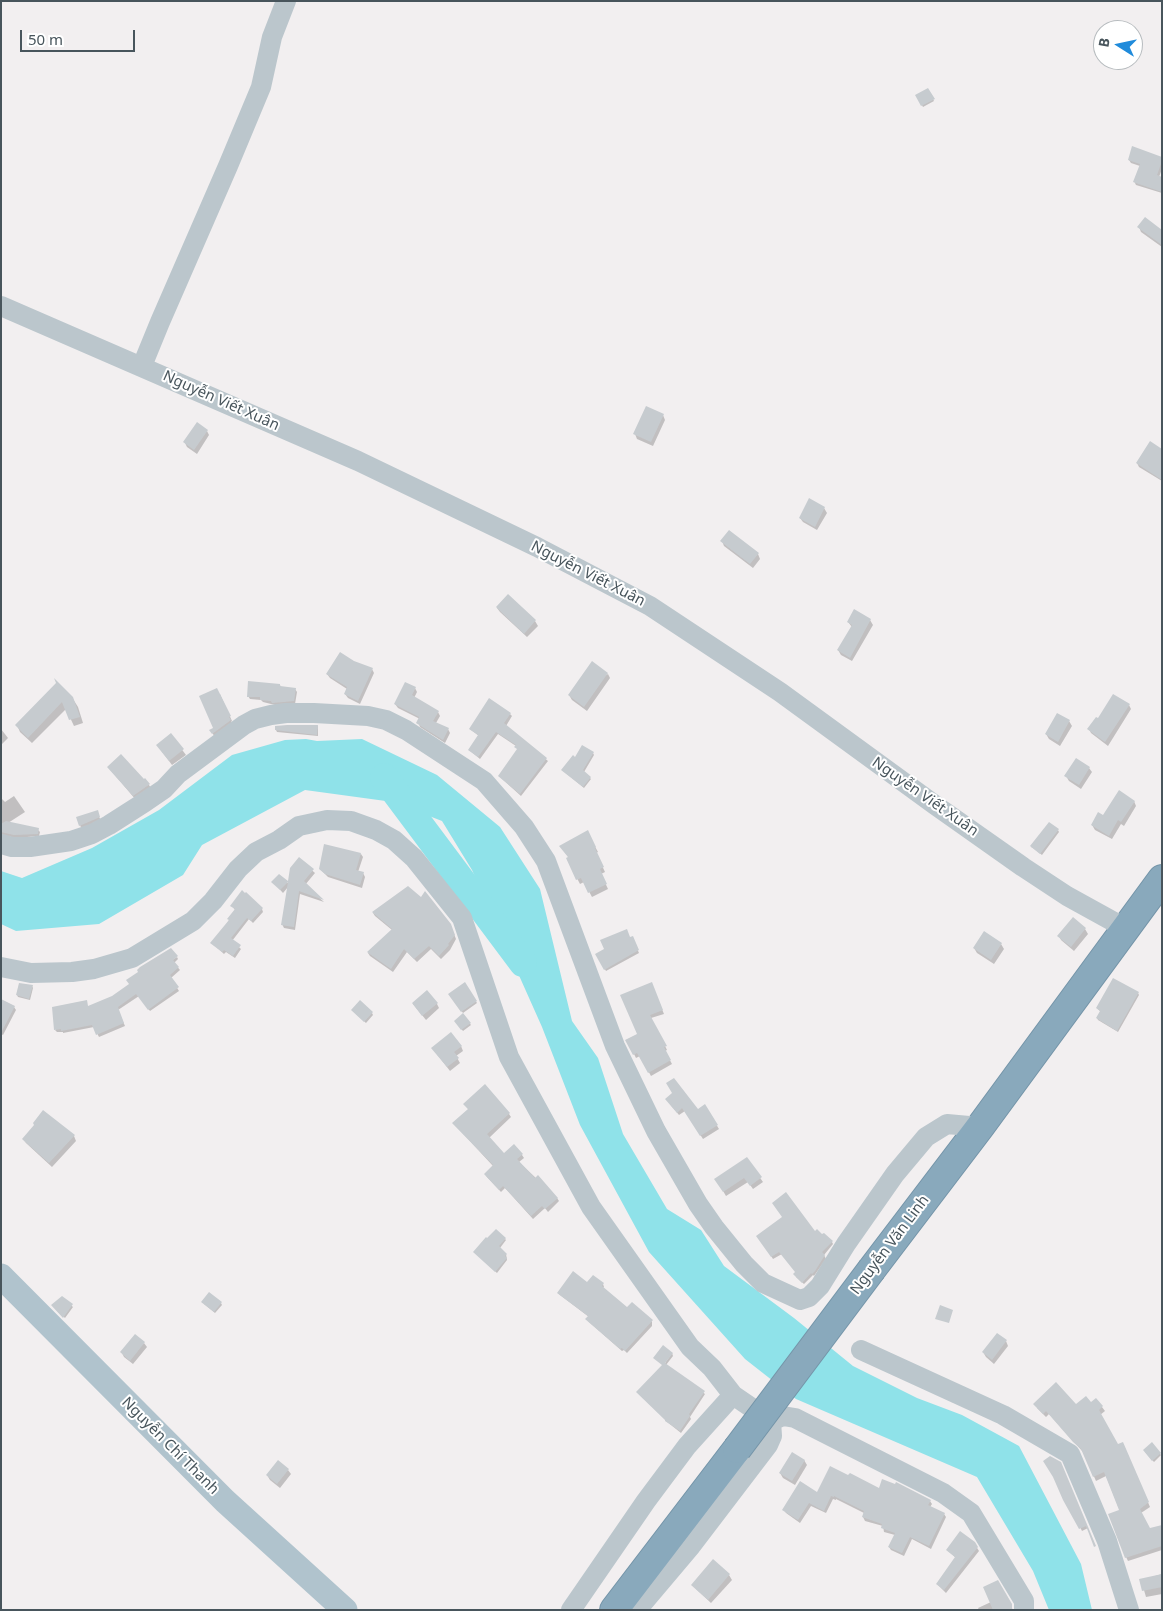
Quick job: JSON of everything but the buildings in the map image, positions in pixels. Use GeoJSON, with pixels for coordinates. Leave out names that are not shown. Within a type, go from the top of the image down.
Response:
{"type":"FeatureCollection","features":[{"type":"Feature","properties":{"kind":"highway","name":"Nguyễn Văn Linh"},"geometry":{"type":"LineString","coordinates":[[624,1608],[737,1450],[872,1268],[980,1127],[1162,879]]}},
{"type":"Feature","properties":{"kind":"main road","name":"Nguyễn Chí Thanh"},"geometry":{"type":"LineString","coordinates":[[1,1276],[224,1501],[345,1610]]}},
{"type":"Feature","properties":{"kind":"street"},"geometry":{"type":"LineString","coordinates":[[142,366],[261,87],[272,37],[286,1]]}},
{"type":"Feature","properties":{"kind":"street","name":"Nguyễn Viết Xuân"},"geometry":{"type":"LineString","coordinates":[[1,306],[358,461],[537,547],[650,606],[780,692],[1030,872],[1067,896],[1125,928]]}},
{"type":"Feature","properties":{"kind":"street"},"geometry":{"type":"LineString","coordinates":[[1,844],[12,847],[30,847],[71,841],[92,834],[164,789],[178,774],[244,725],[255,719],[286,713],[314,713],[368,716],[386,720],[406,730],[484,781],[524,827],[546,861],[615,1046],[656,1131],[698,1204],[714,1227],[744,1264],[763,1283],[800,1300],[809,1298],[820,1286],[846,1244],[895,1174],[926,1137],[947,1124],[980,1127]]}},
{"type":"Feature","properties":{"kind":"street"},"geometry":{"type":"LineString","coordinates":[[1,967],[31,973],[72,972],[94,969],[132,958],[193,921],[238,869],[256,852],[279,840],[299,826],[327,820],[351,822],[376,830],[394,840],[414,858],[462,918],[509,1057],[591,1207],[690,1347],[712,1368],[733,1395],[771,1421]]}},
{"type":"Feature","properties":{"kind":"street"},"geometry":{"type":"LineString","coordinates":[[861,1350],[1003,1415],[1070,1454],[1107,1541],[1129,1610]]}},
{"type":"Feature","properties":{"kind":"street"},"geometry":{"type":"LineString","coordinates":[[571,1610],[646,1501],[687,1446],[733,1395]]}},
{"type":"Feature","properties":{"kind":"street"},"geometry":{"type":"LineString","coordinates":[[771,1421],[783,1416],[795,1418],[943,1493],[971,1513],[1024,1601],[1024,1610]]}},
{"type":"Feature","properties":{"kind":"street"},"geometry":{"type":"LineString","coordinates":[[624,1608],[691,1546],[768,1445],[772,1436],[771,1421]]}},
{"type":"Feature","properties":{"kind":"water"},"geometry":{"type":"Polygon","coordinates":[[[306,739],[317,741],[362,739],[437,775],[500,827],[540,889],[572,1021],[598,1058],[623,1134],[667,1209],[701,1230],[724,1266],[794,1318],[853,1366],[917,1398],[962,1415],[1019,1446],[1081,1564],[1092,1610],[1049,1610],[1033,1571],[977,1477],[796,1399],[745,1359],[649,1252],[580,1125],[542,1027],[472,870],[442,821],[393,802],[305,790],[202,845],[183,875],[99,924],[16,931],[1,924],[1,871],[22,878],[92,848],[159,810],[232,755],[285,740],[306,739]]]}},
{"type":"Feature","properties":{"kind":"waterway"},"geometry":{"type":"LineString","coordinates":[[384,777],[523,963]]}}]}
